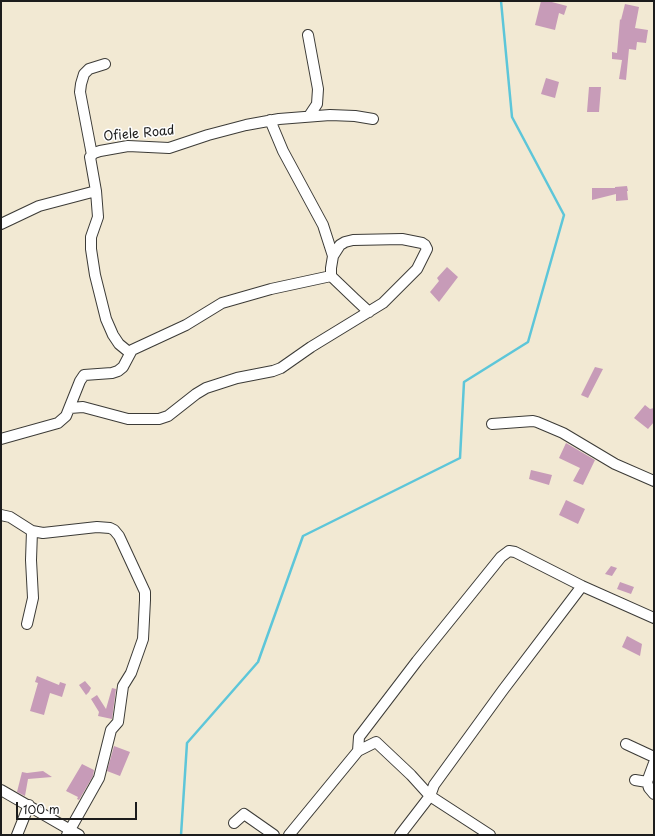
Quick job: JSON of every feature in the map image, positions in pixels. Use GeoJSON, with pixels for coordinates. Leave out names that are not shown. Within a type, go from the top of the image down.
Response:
{"type":"FeatureCollection","features":[{"type":"Feature","properties":{"kind":"street"},"geometry":{"type":"LineString","coordinates":[[308,35],[318,89],[317,104],[309,116]]}},
{"type":"Feature","properties":{"kind":"street"},"geometry":{"type":"LineString","coordinates":[[92,155],[80,92],[81,84],[84,74],[89,69],[105,64]]}},
{"type":"Feature","properties":{"kind":"street","name":"Ofiele Road"},"geometry":{"type":"LineString","coordinates":[[130,353],[119,344],[113,335],[106,319],[95,275],[91,249],[91,236],[99,212],[90,162],[90,157],[92,155],[100,151],[128,146],[169,148],[208,135],[270,120],[330,115],[354,116],[373,119]]}},
{"type":"Feature","properties":{"kind":"street"},"geometry":{"type":"LineString","coordinates":[[270,120],[296,177],[323,225],[333,256]]}},
{"type":"Feature","properties":{"kind":"street"},"geometry":{"type":"LineString","coordinates":[[1,224],[39,206],[96,191]]}},
{"type":"Feature","properties":{"kind":"street"},"geometry":{"type":"LineString","coordinates":[[70,408],[83,407],[128,419],[165,418],[206,388],[237,378],[281,368],[311,347],[370,312],[392,296],[417,269],[426,253],[427,247],[422,243],[402,239],[352,240],[340,245],[333,256],[331,268],[332,276],[370,312]]}},
{"type":"Feature","properties":{"kind":"street"},"geometry":{"type":"LineString","coordinates":[[1,439],[58,423],[66,416],[70,408],[81,377],[84,375],[112,373],[118,371],[123,367],[132,350],[186,325],[228,300],[303,281],[332,276]]}},
{"type":"Feature","properties":{"kind":"street"},"geometry":{"type":"LineString","coordinates":[[492,424],[537,422],[563,433],[615,464],[654,481]]}},
{"type":"Feature","properties":{"kind":"street"},"geometry":{"type":"LineString","coordinates":[[1,515],[10,517],[32,531],[43,533],[97,527],[110,528],[114,530],[145,592],[146,600],[143,639],[132,673],[123,686],[118,722],[111,730],[99,778],[68,832]]}},
{"type":"Feature","properties":{"kind":"street"},"geometry":{"type":"LineString","coordinates":[[27,624],[33,598],[31,560],[32,531]]}},
{"type":"Feature","properties":{"kind":"street"},"geometry":{"type":"LineString","coordinates":[[358,751],[359,737],[417,661],[491,569],[501,557],[509,551],[515,552],[582,586],[654,618]]}},
{"type":"Feature","properties":{"kind":"street"},"geometry":{"type":"LineString","coordinates":[[400,835],[430,796],[434,785],[503,690],[582,586]]}},
{"type":"Feature","properties":{"kind":"street"},"geometry":{"type":"LineString","coordinates":[[288,835],[358,751],[376,742],[411,775],[430,796],[490,835]]}},
{"type":"Feature","properties":{"kind":"street"},"geometry":{"type":"LineString","coordinates":[[626,744],[654,757]]}},
{"type":"Feature","properties":{"kind":"street"},"geometry":{"type":"LineString","coordinates":[[654,763],[647,782],[649,788],[654,794]]}},
{"type":"Feature","properties":{"kind":"street"},"geometry":{"type":"LineString","coordinates":[[636,780],[647,782]]}},
{"type":"Feature","properties":{"kind":"street"},"geometry":{"type":"LineString","coordinates":[[1,790],[68,832],[79,835]]}},
{"type":"Feature","properties":{"kind":"street"},"geometry":{"type":"LineString","coordinates":[[17,835],[28,806]]}},
{"type":"Feature","properties":{"kind":"street"},"geometry":{"type":"LineString","coordinates":[[234,823],[244,814],[274,835]]}},
{"type":"Feature","properties":{"kind":"building"},"geometry":{"type":"Polygon","coordinates":[[[541,1],[548,1],[567,6],[564,15],[559,13],[555,30],[535,25],[541,1]]]}},
{"type":"Feature","properties":{"kind":"building"},"geometry":{"type":"Polygon","coordinates":[[[625,4],[639,7],[635,28],[648,30],[646,43],[637,42],[636,50],[629,49],[626,80],[619,79],[622,60],[612,59],[612,52],[617,53],[620,19],[621,20],[625,4]]]}},
{"type":"Feature","properties":{"kind":"building"},"geometry":{"type":"Polygon","coordinates":[[[546,78],[559,82],[555,98],[541,94],[546,78]]]}},
{"type":"Feature","properties":{"kind":"building"},"geometry":{"type":"Polygon","coordinates":[[[589,87],[601,87],[599,112],[587,112],[589,87]]]}},
{"type":"Feature","properties":{"kind":"building"},"geometry":{"type":"Polygon","coordinates":[[[627,186],[628,200],[616,201],[616,194],[592,200],[592,188],[615,188],[627,186]]]}},
{"type":"Feature","properties":{"kind":"building"},"geometry":{"type":"Polygon","coordinates":[[[447,267],[458,277],[439,302],[430,292],[439,281],[437,278],[447,267]]]}},
{"type":"Feature","properties":{"kind":"building"},"geometry":{"type":"Polygon","coordinates":[[[595,367],[603,369],[588,398],[581,395],[595,367]]]}},
{"type":"Feature","properties":{"kind":"building"},"geometry":{"type":"Polygon","coordinates":[[[645,405],[650,409],[654,408],[654,422],[648,429],[634,418],[645,405]]]}},
{"type":"Feature","properties":{"kind":"building"},"geometry":{"type":"Polygon","coordinates":[[[566,443],[595,460],[583,485],[573,481],[580,468],[559,458],[566,443]]]}},
{"type":"Feature","properties":{"kind":"building"},"geometry":{"type":"Polygon","coordinates":[[[531,470],[552,475],[549,485],[529,479],[531,470]]]}},
{"type":"Feature","properties":{"kind":"building"},"geometry":{"type":"Polygon","coordinates":[[[566,500],[585,509],[578,524],[559,515],[566,500]]]}},
{"type":"Feature","properties":{"kind":"building"},"geometry":{"type":"Polygon","coordinates":[[[611,566],[617,568],[612,576],[605,574],[611,566]]]}},
{"type":"Feature","properties":{"kind":"building"},"geometry":{"type":"Polygon","coordinates":[[[620,582],[634,587],[631,594],[617,589],[620,582]]]}},
{"type":"Feature","properties":{"kind":"building"},"geometry":{"type":"Polygon","coordinates":[[[627,636],[642,644],[640,656],[622,647],[627,636]]]}},
{"type":"Feature","properties":{"kind":"building"},"geometry":{"type":"Polygon","coordinates":[[[37,676],[59,685],[60,682],[66,684],[62,697],[50,693],[44,715],[30,711],[38,683],[35,682],[37,676]]]}},
{"type":"Feature","properties":{"kind":"building"},"geometry":{"type":"Polygon","coordinates":[[[85,681],[91,688],[86,695],[79,685],[85,681]]]}},
{"type":"Feature","properties":{"kind":"building"},"geometry":{"type":"Polygon","coordinates":[[[112,688],[116,689],[112,719],[98,716],[99,712],[91,699],[97,695],[106,709],[112,688]]]}},
{"type":"Feature","properties":{"kind":"building"},"geometry":{"type":"Polygon","coordinates":[[[114,746],[130,752],[120,776],[107,771],[114,746]]]}},
{"type":"Feature","properties":{"kind":"building"},"geometry":{"type":"Polygon","coordinates":[[[82,764],[94,770],[93,776],[79,800],[77,799],[78,797],[66,791],[82,764]]]}},
{"type":"Feature","properties":{"kind":"building"},"geometry":{"type":"Polygon","coordinates":[[[43,771],[52,777],[28,779],[25,796],[17,792],[22,772],[27,773],[43,771]]]}},
{"type":"Feature","properties":{"kind":"waterway"},"geometry":{"type":"LineString","coordinates":[[181,835],[187,743],[258,662],[303,536],[460,458],[464,382],[528,342],[564,215],[512,117],[501,1]]}}]}
